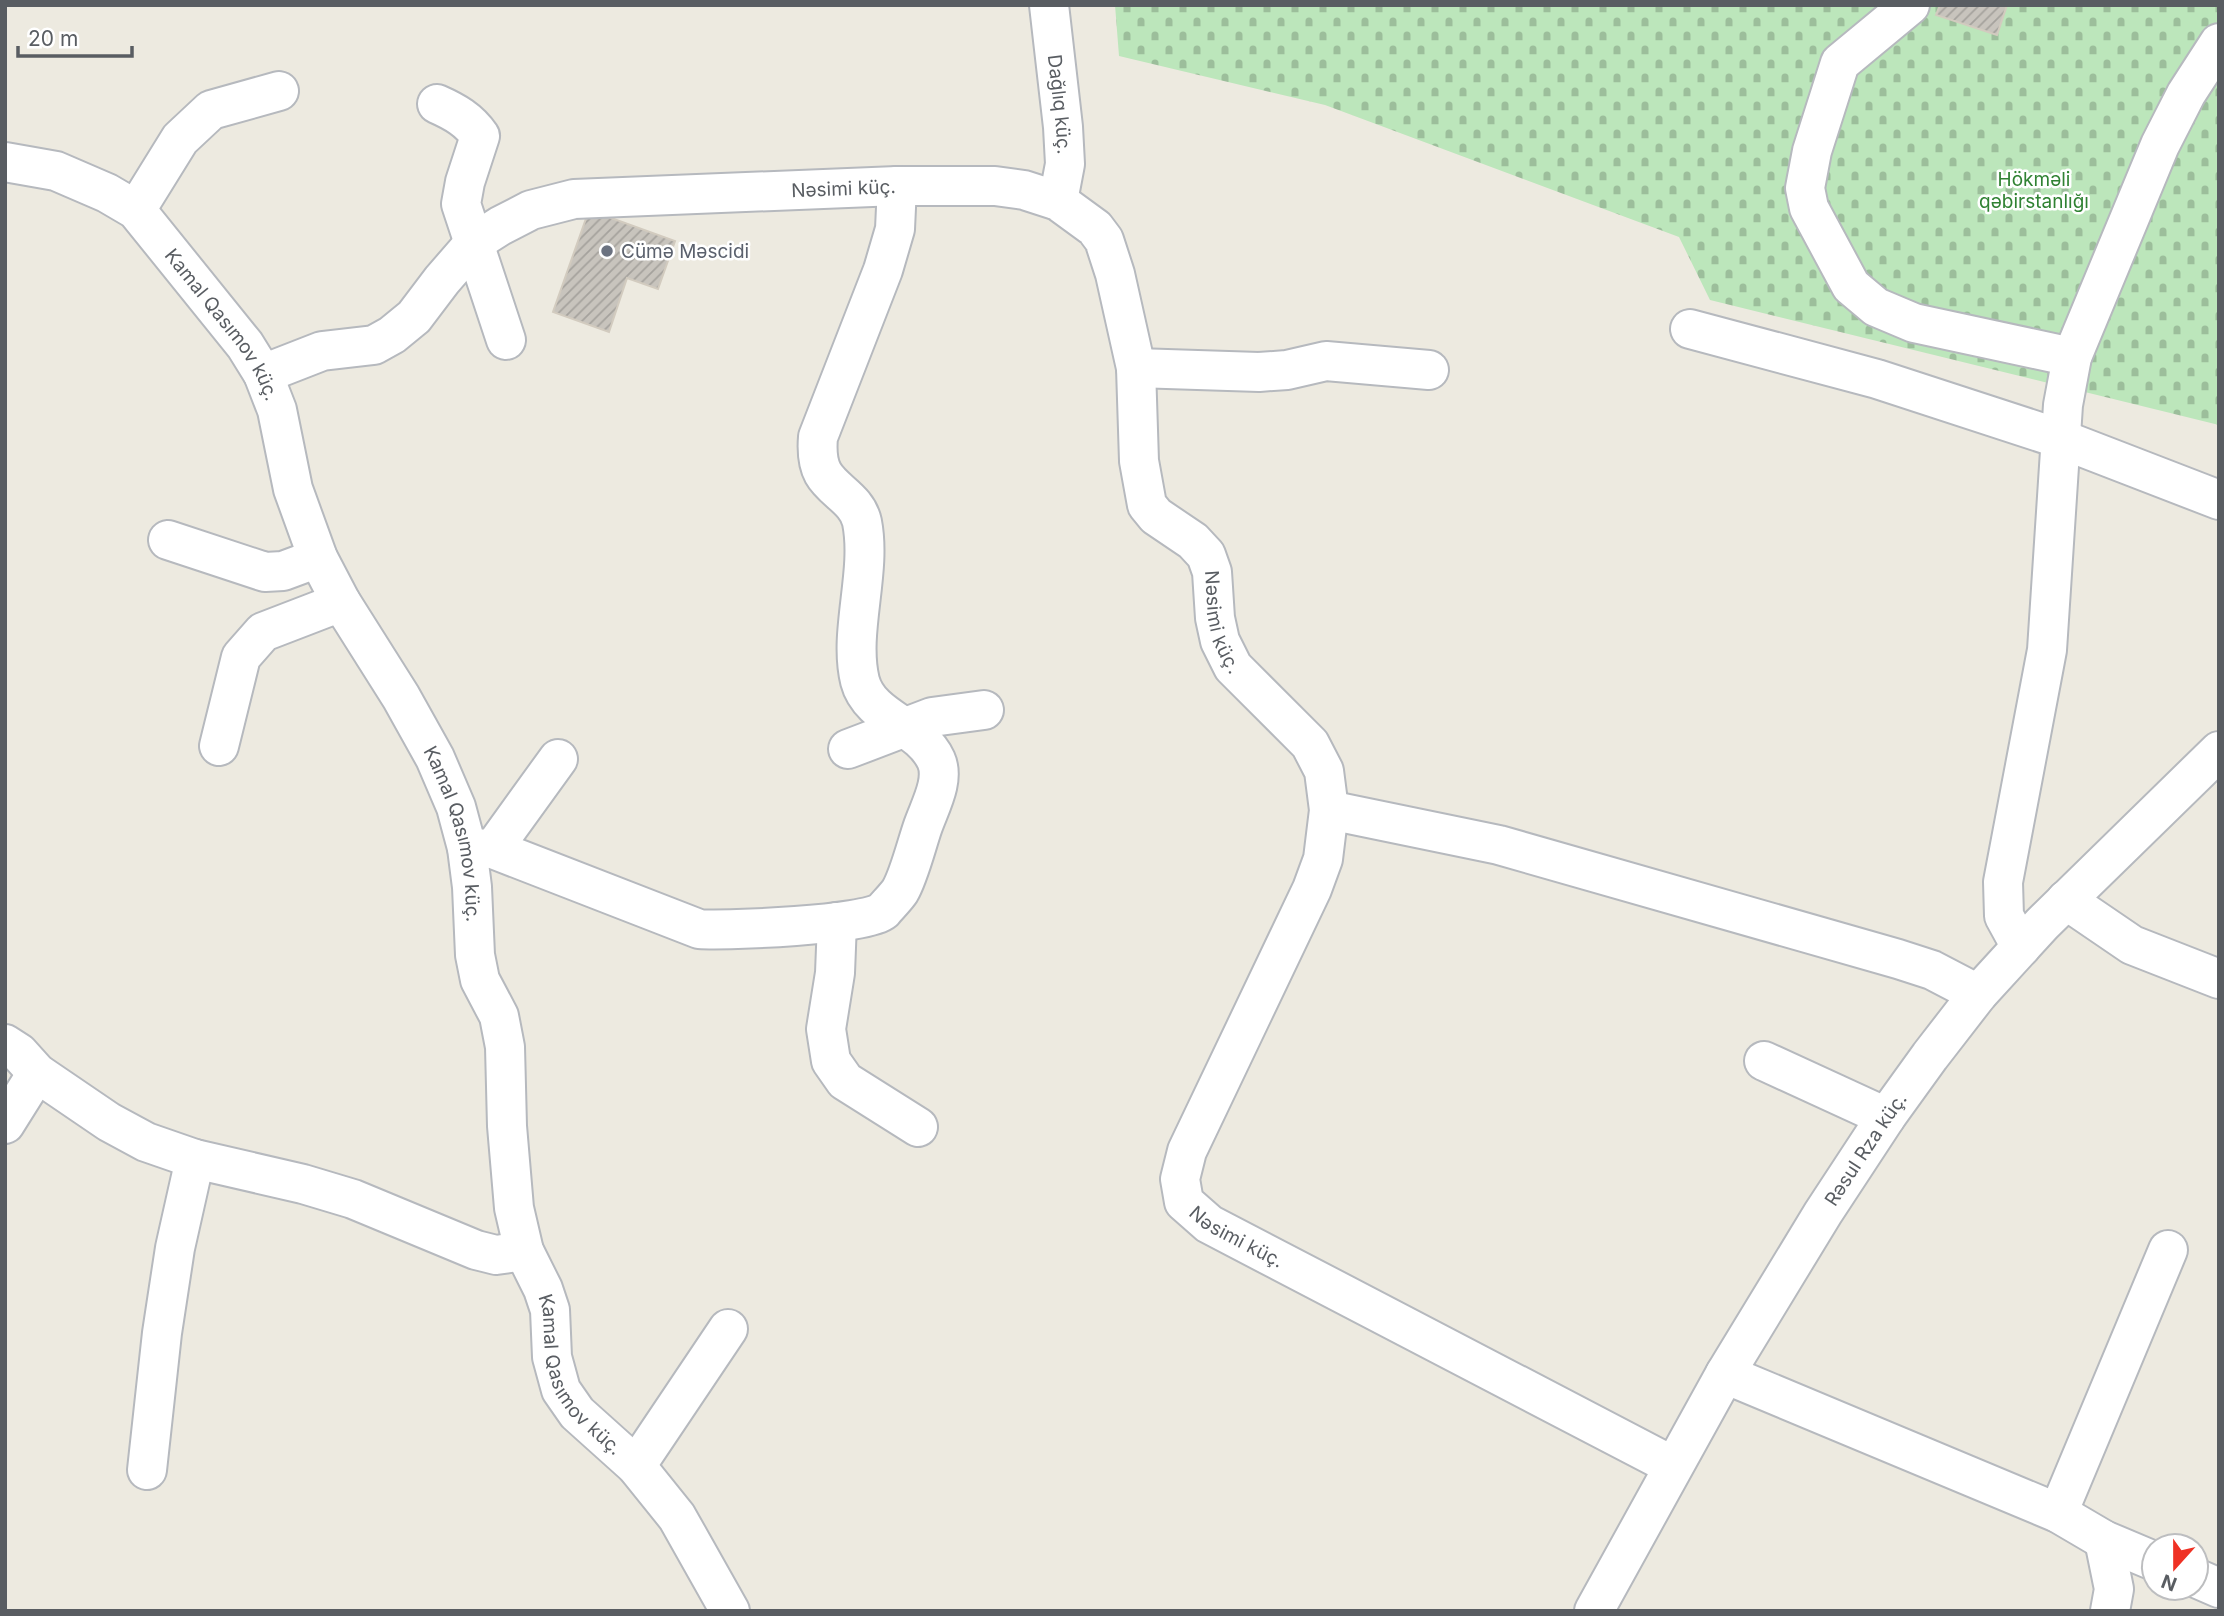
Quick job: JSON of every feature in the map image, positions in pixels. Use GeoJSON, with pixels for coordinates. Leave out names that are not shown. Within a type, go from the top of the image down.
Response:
{"type":"FeatureCollection","features":[{"type":"Feature","properties":{"kind":"street","name":"Dağlıq küç."},"geometry":{"type":"LineString","coordinates":[[1049,5],[1065,164],[1058,201]]}},
{"type":"Feature","properties":{"kind":"street"},"geometry":{"type":"LineString","coordinates":[[1910,5],[1840,63],[1812,151],[1805,188],[1809,208],[1851,286],[1876,307],[1914,323],[2072,357]]}},
{"type":"Feature","properties":{"kind":"street"},"geometry":{"type":"LineString","coordinates":[[2021,947],[2004,916],[2003,882],[2047,650],[2063,405],[2072,357],[2160,145],[2186,94],[2219,43]]}},
{"type":"Feature","properties":{"kind":"street"},"geometry":{"type":"LineString","coordinates":[[136,209],[180,139],[211,110],[279,91]]}},
{"type":"Feature","properties":{"kind":"street"},"geometry":{"type":"LineString","coordinates":[[437,104],[472,124],[480,136],[465,181],[461,204],[506,340]]}},
{"type":"Feature","properties":{"kind":"street","name":"Kamal Qasımov küç."},"geometry":{"type":"LineString","coordinates":[[5,162],[56,171],[107,192],[136,209],[245,345],[263,374],[277,410],[293,489],[318,558],[341,602],[401,697],[435,758],[456,807],[480,848],[472,887],[475,955],[480,980],[499,1016],[505,1047],[510,1175],[514,1208],[524,1251],[550,1310],[552,1357],[562,1390],[577,1413],[636,1466],[677,1517],[730,1611]]}},
{"type":"Feature","properties":{"kind":"street","name":"Nəsimi küç."},"geometry":{"type":"LineString","coordinates":[[263,374],[322,351],[374,345],[392,335],[414,317],[475,242],[531,210],[574,199],[897,186],[995,186],[1024,190],[1058,201],[1095,228],[1104,240],[1115,274],[1136,368],[1139,461],[1147,505],[1156,516],[1193,541],[1206,555],[1212,572],[1215,618],[1220,641],[1233,667],[1310,744],[1324,771],[1329,810],[1323,859],[1312,889],[1187,1151],[1180,1179],[1184,1202],[1209,1224],[1673,1466]]}},
{"type":"Feature","properties":{"kind":"street"},"geometry":{"type":"LineString","coordinates":[[558,759],[480,848],[699,929],[726,930],[837,922],[880,914],[900,891],[939,782],[936,760],[920,740],[872,704],[861,683],[858,639],[865,554],[862,519],[848,497],[823,474],[817,456],[818,437],[883,270],[895,229],[897,186]]}},
{"type":"Feature","properties":{"kind":"street"},"geometry":{"type":"LineString","coordinates":[[1690,329],[1877,379],[2061,439],[2219,500]]}},
{"type":"Feature","properties":{"kind":"street"},"geometry":{"type":"LineString","coordinates":[[1136,368],[1259,372],[1287,370],[1326,360],[1429,370]]}},
{"type":"Feature","properties":{"kind":"street"},"geometry":{"type":"LineString","coordinates":[[167,540],[265,572],[283,571],[318,558]]}},
{"type":"Feature","properties":{"kind":"street"},"geometry":{"type":"LineString","coordinates":[[219,746],[241,657],[263,632],[341,602]]}},
{"type":"Feature","properties":{"kind":"street"},"geometry":{"type":"LineString","coordinates":[[848,749],[932,718],[984,709]]}},
{"type":"Feature","properties":{"kind":"street","name":"Rəsul Rza küç."},"geometry":{"type":"LineString","coordinates":[[1594,1611],[1725,1374],[1822,1213],[1886,1117],[1978,994],[2066,900],[2219,751]]}},
{"type":"Feature","properties":{"kind":"street"},"geometry":{"type":"LineString","coordinates":[[1329,810],[1499,845],[1898,959],[1932,970],[1978,994]]}},
{"type":"Feature","properties":{"kind":"street"},"geometry":{"type":"LineString","coordinates":[[2066,900],[2132,945],[2219,979]]}},
{"type":"Feature","properties":{"kind":"street"},"geometry":{"type":"LineString","coordinates":[[837,922],[835,973],[826,1029],[831,1061],[845,1081],[918,1127]]}},
{"type":"Feature","properties":{"kind":"street"},"geometry":{"type":"LineString","coordinates":[[5,1044],[19,1053],[37,1073],[109,1122],[146,1142],[195,1159],[303,1184],[353,1199],[476,1250],[496,1255],[524,1251]]}},
{"type":"Feature","properties":{"kind":"street"},"geometry":{"type":"LineString","coordinates":[[1765,1061],[1886,1117]]}},
{"type":"Feature","properties":{"kind":"street"},"geometry":{"type":"LineString","coordinates":[[5,1124],[37,1073]]}},
{"type":"Feature","properties":{"kind":"street"},"geometry":{"type":"LineString","coordinates":[[147,1470],[162,1333],[175,1248],[195,1159]]}},
{"type":"Feature","properties":{"kind":"street"},"geometry":{"type":"LineString","coordinates":[[2058,1513],[2168,1250]]}},
{"type":"Feature","properties":{"kind":"street"},"geometry":{"type":"LineString","coordinates":[[636,1466],[728,1329]]}},
{"type":"Feature","properties":{"kind":"street"},"geometry":{"type":"LineString","coordinates":[[1725,1374],[2058,1513],[2104,1540],[2140,1555]]}},
{"type":"Feature","properties":{"kind":"street"},"geometry":{"type":"LineString","coordinates":[[2104,1540],[2114,1589],[2110,1611]]}},
{"type":"Feature","properties":{"kind":"green space","name":"Hökməli qəbirstanlığı"},"geometry":{"type":"Polygon","coordinates":[[[1115,5],[2219,5],[2219,425],[1710,300],[1679,237],[1325,105],[1119,56],[1115,5]]]}},
{"type":"Feature","properties":{"kind":"building"},"geometry":{"type":"Polygon","coordinates":[[[1940,5],[2007,5],[1997,35],[1936,15],[1940,5]]]}},
{"type":"Feature","properties":{"kind":"building"},"geometry":{"type":"Polygon","coordinates":[[[589,210],[675,241],[658,289],[627,278],[609,332],[553,312],[589,210]]]}},
{"type":"Feature","properties":{"kind":"place","name":"Cümə Məscidi"},"geometry":{"type":"Point","coordinates":[607,251]}}]}
